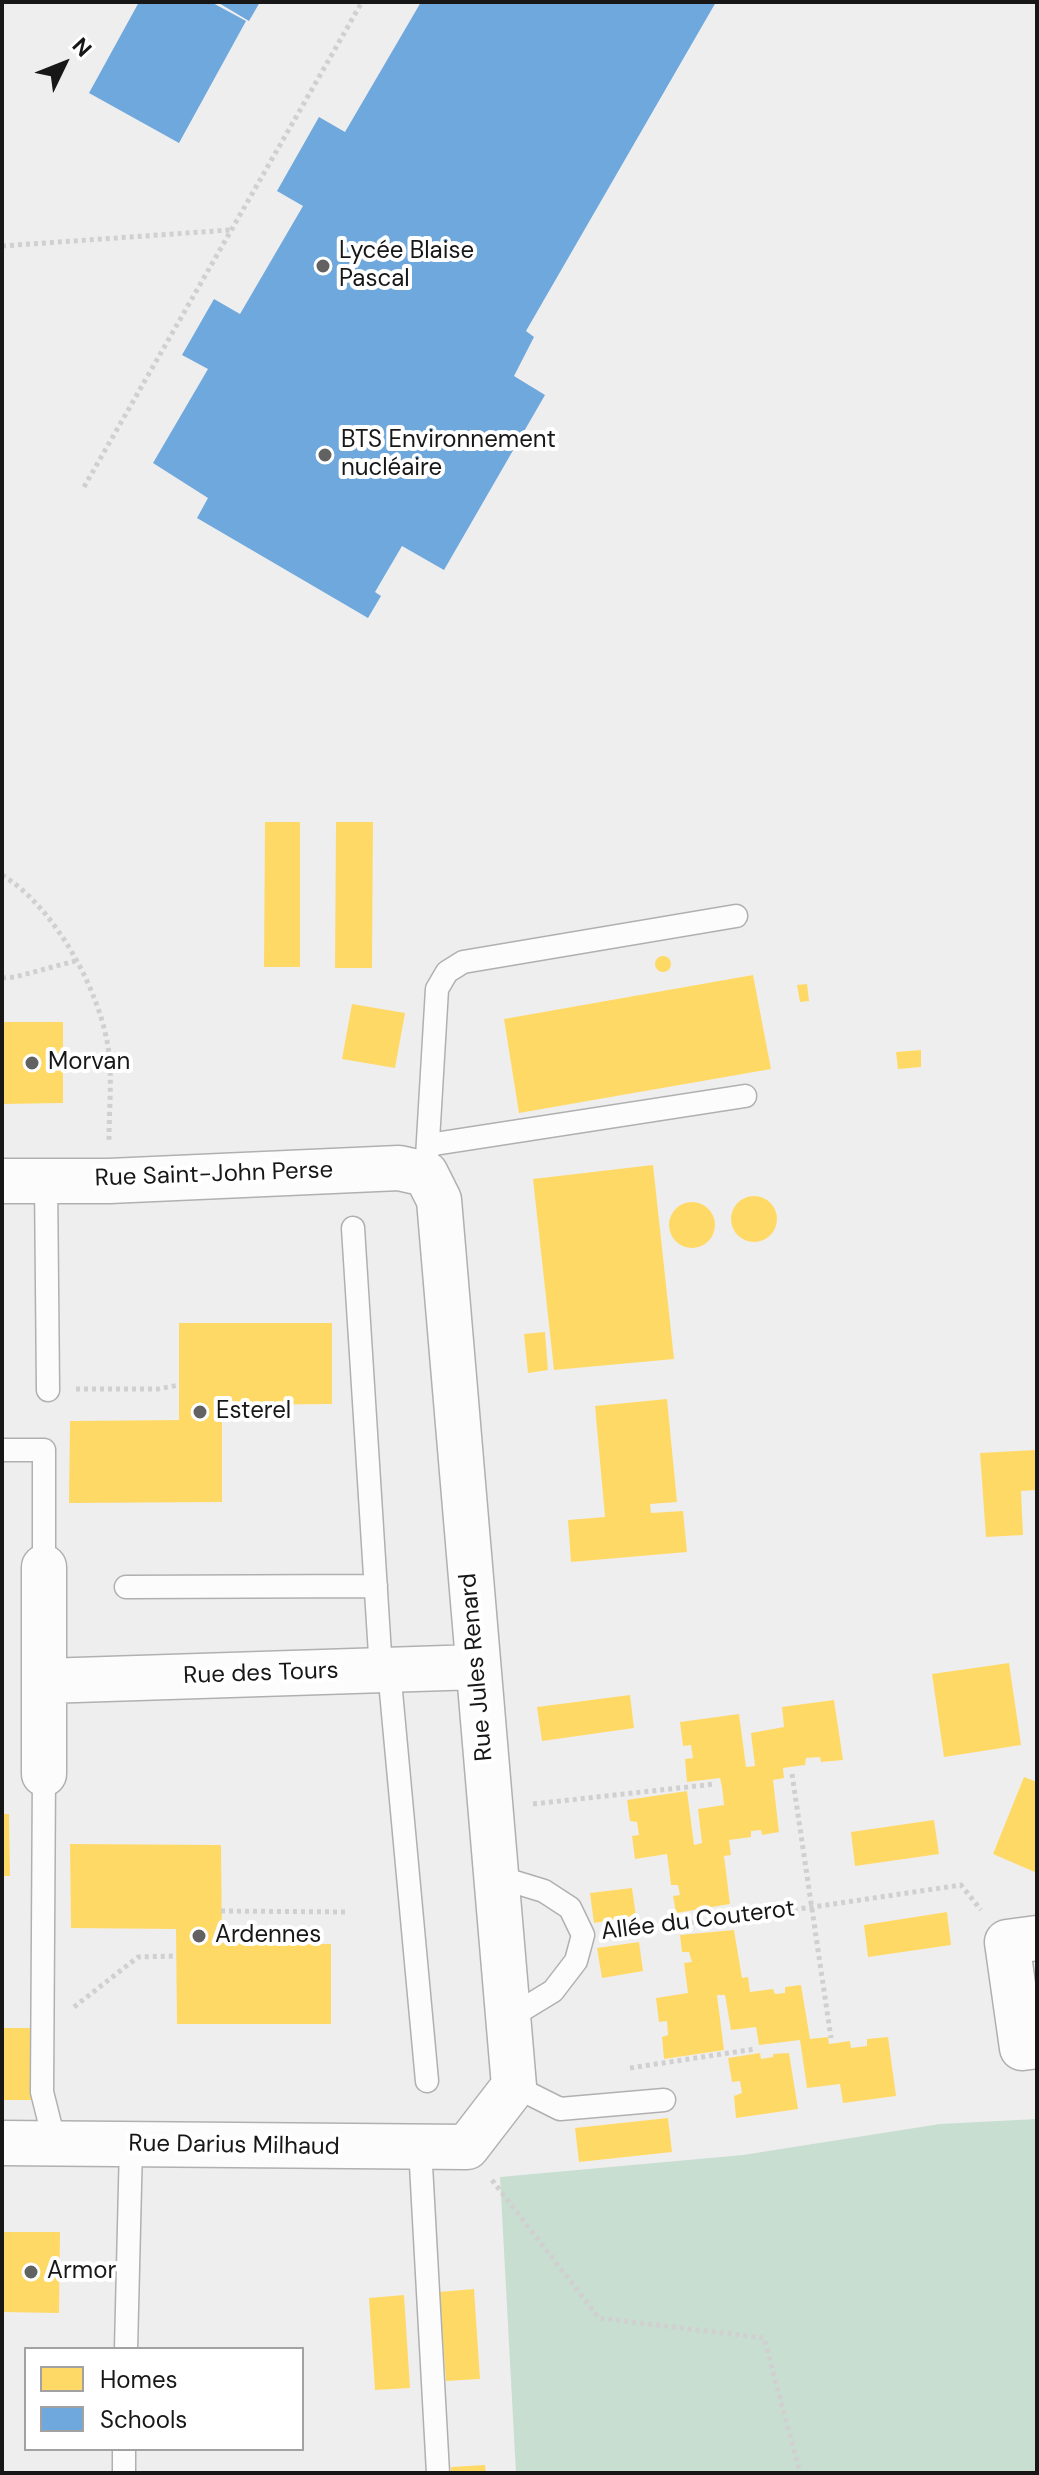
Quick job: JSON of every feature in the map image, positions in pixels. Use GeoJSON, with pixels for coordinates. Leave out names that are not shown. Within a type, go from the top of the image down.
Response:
{"type":"FeatureCollection","features":[{"type":"Feature","properties":{"kind":"street","name":"Rue Saint-John Perse"},"geometry":{"type":"LineString","coordinates":[[2,1181],[109,1181],[399,1168],[427,1159]]}},
{"type":"Feature","properties":{"kind":"street","name":"Rue Jules Renard"},"geometry":{"type":"LineString","coordinates":[[427,1159],[439,1200],[514,2086]]}},
{"type":"Feature","properties":{"kind":"street"},"geometry":{"type":"LineString","coordinates":[[44,1567],[44,1774]]}},
{"type":"Feature","properties":{"kind":"street","name":"Rue des Tours"},"geometry":{"type":"LineString","coordinates":[[45,1681],[477,1667]]}},
{"type":"Feature","properties":{"kind":"street"},"geometry":{"type":"LineString","coordinates":[[1022,1940],[1022,2048],[1037,2046]]}},
{"type":"Feature","properties":{"kind":"street"},"geometry":{"type":"LineString","coordinates":[[467,2147],[514,2086]]}},
{"type":"Feature","properties":{"kind":"street","name":"Rue Darius Milhaud"},"geometry":{"type":"LineString","coordinates":[[2,2143],[467,2147]]}},
{"type":"Feature","properties":{"kind":"lane"},"geometry":{"type":"LineString","coordinates":[[736,916],[463,962],[447,972],[437,989],[427,1159],[745,1096]]}},
{"type":"Feature","properties":{"kind":"lane"},"geometry":{"type":"LineString","coordinates":[[46,1180],[48,1390]]}},
{"type":"Feature","properties":{"kind":"lane"},"geometry":{"type":"LineString","coordinates":[[353,1228],[376,1586],[427,2081]]}},
{"type":"Feature","properties":{"kind":"lane"},"geometry":{"type":"LineString","coordinates":[[2,1450],[44,1450],[44,1567]]}},
{"type":"Feature","properties":{"kind":"lane"},"geometry":{"type":"LineString","coordinates":[[126,1587],[376,1586]]}},
{"type":"Feature","properties":{"kind":"lane"},"geometry":{"type":"LineString","coordinates":[[44,1774],[42,2092],[55,2144]]}},
{"type":"Feature","properties":{"kind":"lane"},"geometry":{"type":"LineString","coordinates":[[495,1876],[544,1891],[570,1908],[583,1935],[576,1961],[553,1991],[507,2019]]}},
{"type":"Feature","properties":{"kind":"lane"},"geometry":{"type":"LineString","coordinates":[[514,2086],[560,2109],[664,2100]]}},
{"type":"Feature","properties":{"kind":"lane"},"geometry":{"type":"LineString","coordinates":[[126,2347],[131,2145]]}},
{"type":"Feature","properties":{"kind":"lane"},"geometry":{"type":"LineString","coordinates":[[420,2147],[438,2473]]}},
{"type":"Feature","properties":{"kind":"lane"},"geometry":{"type":"LineString","coordinates":[[124,2451],[124,2473]]}},
{"type":"Feature","properties":{"kind":"path"},"geometry":{"type":"LineString","coordinates":[[84,487],[362,2]]}},
{"type":"Feature","properties":{"kind":"path"},"geometry":{"type":"LineString","coordinates":[[2,246],[231,230]]}},
{"type":"Feature","properties":{"kind":"path"},"geometry":{"type":"LineString","coordinates":[[2,875],[19,886],[46,912],[75,961],[102,1019],[109,1055],[109,1181]]}},
{"type":"Feature","properties":{"kind":"path"},"geometry":{"type":"LineString","coordinates":[[2,978],[75,961]]}},
{"type":"Feature","properties":{"kind":"path"},"geometry":{"type":"LineString","coordinates":[[48,1390],[158,1389],[179,1385]]}},
{"type":"Feature","properties":{"kind":"path","name":"Allée du Couterot"},"geometry":{"type":"LineString","coordinates":[[792,1774],[831,2038]]}},
{"type":"Feature","properties":{"kind":"path"},"geometry":{"type":"LineString","coordinates":[[489,1809],[715,1784]]}},
{"type":"Feature","properties":{"kind":"path","name":"Allée du Couterot"},"geometry":{"type":"LineString","coordinates":[[583,1935],[813,1907],[961,1885],[1022,1940]]}},
{"type":"Feature","properties":{"kind":"path"},"geometry":{"type":"LineString","coordinates":[[221,1911],[349,1912]]}},
{"type":"Feature","properties":{"kind":"path"},"geometry":{"type":"LineString","coordinates":[[42,2012],[62,2016],[138,1957],[176,1956]]}},
{"type":"Feature","properties":{"kind":"path"},"geometry":{"type":"LineString","coordinates":[[621,2069],[755,2049]]}},
{"type":"Feature","properties":{"kind":"path"},"geometry":{"type":"LineString","coordinates":[[467,2147],[599,2318],[764,2338],[800,2473]]}},
{"type":"Feature","properties":{"kind":"green space"},"geometry":{"type":"Polygon","coordinates":[[[1037,2119],[1037,2473],[516,2473],[500,2177],[743,2155],[940,2124],[1037,2119]]]}},
{"type":"Feature","properties":{"kind":"building: Homes"},"geometry":{"type":"Polygon","coordinates":[[[265,822],[300,822],[300,967],[264,967],[265,822]]]}},
{"type":"Feature","properties":{"kind":"building: Homes"},"geometry":{"type":"Polygon","coordinates":[[[336,822],[373,822],[372,968],[335,968],[336,822]]]}},
{"type":"Feature","properties":{"kind":"building: Homes"},"geometry":{"type":"Polygon","coordinates":[[[660,956],[666,956],[671,964],[669,970],[660,972],[655,967],[655,961],[660,956]]]}},
{"type":"Feature","properties":{"kind":"building: Homes"},"geometry":{"type":"Polygon","coordinates":[[[753,975],[771,1069],[519,1113],[504,1019],[753,975]]]}},
{"type":"Feature","properties":{"kind":"building: Homes"},"geometry":{"type":"Polygon","coordinates":[[[807,984],[809,1001],[800,1002],[797,985],[807,984]]]}},
{"type":"Feature","properties":{"kind":"building: Homes"},"geometry":{"type":"Polygon","coordinates":[[[352,1004],[405,1013],[395,1068],[342,1059],[352,1004]]]}},
{"type":"Feature","properties":{"kind":"building: Homes","name":"Morvan"},"geometry":{"type":"Polygon","coordinates":[[[2,1022],[63,1022],[63,1103],[2,1104],[2,1022]]]}},
{"type":"Feature","properties":{"kind":"building: Homes"},"geometry":{"type":"Polygon","coordinates":[[[921,1050],[921,1067],[898,1069],[896,1052],[921,1050]]]}},
{"type":"Feature","properties":{"kind":"building: Homes"},"geometry":{"type":"Polygon","coordinates":[[[653,1165],[674,1359],[554,1370],[533,1179],[653,1165]]]}},
{"type":"Feature","properties":{"kind":"building: Homes"},"geometry":{"type":"Polygon","coordinates":[[[754,1196],[770,1203],[777,1219],[770,1235],[754,1242],[738,1235],[731,1219],[738,1203],[754,1196]]]}},
{"type":"Feature","properties":{"kind":"building: Homes"},"geometry":{"type":"Polygon","coordinates":[[[692,1202],[708,1209],[715,1225],[708,1241],[692,1248],[676,1241],[669,1225],[676,1209],[692,1202]]]}},
{"type":"Feature","properties":{"kind":"building: Homes","name":"Esterel"},"geometry":{"type":"Polygon","coordinates":[[[179,1323],[332,1323],[332,1404],[222,1405],[222,1502],[69,1503],[70,1421],[179,1420],[179,1323]]]}},
{"type":"Feature","properties":{"kind":"building: Homes"},"geometry":{"type":"Polygon","coordinates":[[[545,1332],[548,1370],[528,1373],[524,1334],[545,1332]]]}},
{"type":"Feature","properties":{"kind":"building: Homes"},"geometry":{"type":"Polygon","coordinates":[[[667,1399],[677,1502],[650,1504],[651,1513],[683,1511],[687,1552],[571,1562],[568,1520],[605,1517],[595,1406],[667,1399]]]}},
{"type":"Feature","properties":{"kind":"building: Homes"},"geometry":{"type":"Polygon","coordinates":[[[1035,1450],[1037,1490],[1021,1491],[1023,1535],[986,1537],[980,1453],[1035,1450]]]}},
{"type":"Feature","properties":{"kind":"building: Homes"},"geometry":{"type":"Polygon","coordinates":[[[1009,1663],[1021,1745],[944,1757],[932,1674],[1009,1663]]]}},
{"type":"Feature","properties":{"kind":"building: Homes"},"geometry":{"type":"Polygon","coordinates":[[[630,1695],[634,1728],[542,1741],[537,1707],[630,1695]]]}},
{"type":"Feature","properties":{"kind":"building: Homes"},"geometry":{"type":"Polygon","coordinates":[[[834,1700],[843,1760],[821,1762],[820,1757],[806,1758],[805,1765],[783,1768],[784,1778],[773,1780],[779,1832],[762,1835],[761,1830],[751,1831],[751,1837],[729,1840],[731,1855],[724,1856],[730,1904],[676,1913],[673,1896],[680,1895],[678,1885],[671,1885],[667,1854],[635,1859],[632,1836],[639,1835],[637,1822],[630,1821],[627,1800],[687,1791],[694,1845],[702,1843],[698,1809],[724,1805],[722,1787],[720,1778],[687,1782],[685,1759],[693,1758],[691,1745],[683,1746],[680,1722],[739,1714],[746,1767],[755,1766],[751,1733],[784,1727],[782,1707],[834,1700]]]}},
{"type":"Feature","properties":{"kind":"building: Homes"},"geometry":{"type":"Polygon","coordinates":[[[1024,1777],[1037,1782],[1037,1873],[993,1854],[1024,1777]]]}},
{"type":"Feature","properties":{"kind":"building: Homes"},"geometry":{"type":"Polygon","coordinates":[[[2,1814],[9,1814],[10,1876],[2,1876],[2,1814]]]}},
{"type":"Feature","properties":{"kind":"building: Homes"},"geometry":{"type":"Polygon","coordinates":[[[934,1820],[939,1854],[855,1866],[851,1832],[934,1820]]]}},
{"type":"Feature","properties":{"kind":"building: Homes","name":"Ardennes"},"geometry":{"type":"Polygon","coordinates":[[[70,1844],[221,1845],[222,1943],[331,1944],[331,2024],[177,2024],[176,1929],[71,1928],[70,1844]]]}},
{"type":"Feature","properties":{"kind":"building: Homes"},"geometry":{"type":"Polygon","coordinates":[[[632,1888],[636,1916],[594,1923],[590,1893],[632,1888]]]}},
{"type":"Feature","properties":{"kind":"building: Homes"},"geometry":{"type":"Polygon","coordinates":[[[947,1912],[951,1945],[868,1957],[864,1925],[947,1912]]]}},
{"type":"Feature","properties":{"kind":"building: Homes"},"geometry":{"type":"Polygon","coordinates":[[[734,1930],[742,1978],[748,1977],[750,1992],[773,1989],[775,1994],[785,1993],[785,1987],[801,1985],[810,2039],[828,2037],[829,2044],[850,2041],[851,2048],[867,2046],[867,2039],[888,2037],[896,2096],[843,2103],[840,2084],[807,2088],[800,2040],[759,2045],[756,2027],[731,2030],[725,1995],[717,1995],[724,2050],[664,2059],[662,2037],[668,2035],[667,2021],[659,2022],[656,1998],[688,1993],[684,1963],[692,1962],[689,1952],[682,1952],[680,1935],[734,1930]]]}},
{"type":"Feature","properties":{"kind":"building: Homes"},"geometry":{"type":"Polygon","coordinates":[[[639,1942],[643,1971],[602,1978],[597,1948],[639,1942]]]}},
{"type":"Feature","properties":{"kind":"building: Homes"},"geometry":{"type":"Polygon","coordinates":[[[2,2028],[30,2028],[31,2100],[2,2100],[2,2028]]]}},
{"type":"Feature","properties":{"kind":"building: Homes"},"geometry":{"type":"Polygon","coordinates":[[[760,2053],[761,2059],[789,2053],[798,2109],[736,2118],[734,2096],[742,2093],[740,2081],[732,2082],[728,2058],[760,2053]]]}},
{"type":"Feature","properties":{"kind":"building: Homes"},"geometry":{"type":"Polygon","coordinates":[[[668,2118],[672,2152],[579,2162],[575,2128],[668,2118]]]}},
{"type":"Feature","properties":{"kind":"building: Homes","name":"Armor"},"geometry":{"type":"Polygon","coordinates":[[[2,2232],[60,2232],[59,2313],[2,2312],[2,2232]]]}},
{"type":"Feature","properties":{"kind":"building: Homes"},"geometry":{"type":"Polygon","coordinates":[[[474,2289],[480,2379],[446,2381],[439,2292],[474,2289]]]}},
{"type":"Feature","properties":{"kind":"building: Homes"},"geometry":{"type":"Polygon","coordinates":[[[404,2295],[410,2388],[375,2390],[369,2298],[404,2295]]]}},
{"type":"Feature","properties":{"kind":"building: Homes"},"geometry":{"type":"Polygon","coordinates":[[[485,2465],[486,2473],[451,2473],[451,2467],[485,2465]]]}},
{"type":"Feature","properties":{"kind":"building: Schools"},"geometry":{"type":"Polygon","coordinates":[[[139,2],[211,2],[246,21],[179,143],[89,93],[139,2]]]}},
{"type":"Feature","properties":{"kind":"building: Schools"},"geometry":{"type":"Polygon","coordinates":[[[217,2],[260,2],[249,21],[217,2]]]}},
{"type":"Feature","properties":{"kind":"building: Schools"},"geometry":{"type":"Polygon","coordinates":[[[421,2],[716,2],[526,331],[534,337],[514,376],[545,395],[444,570],[402,546],[375,592],[381,596],[368,618],[197,518],[208,498],[153,463],[208,369],[182,355],[214,299],[240,314],[303,206],[277,191],[319,117],[345,132],[421,2]]]}},
{"type":"Feature","properties":{"kind":"place","name":"Lycée Blaise Pascal"},"geometry":{"type":"Point","coordinates":[323,266]}},
{"type":"Feature","properties":{"kind":"place","name":"BTS Environnement nucléaire"},"geometry":{"type":"Point","coordinates":[325,455]}},
{"type":"Feature","properties":{"kind":"place","name":"Morvan"},"geometry":{"type":"Point","coordinates":[32,1063]}},
{"type":"Feature","properties":{"kind":"place","name":"Esterel"},"geometry":{"type":"Point","coordinates":[200,1412]}},
{"type":"Feature","properties":{"kind":"place","name":"Ardennes"},"geometry":{"type":"Point","coordinates":[199,1936]}},
{"type":"Feature","properties":{"kind":"place","name":"Armor"},"geometry":{"type":"Point","coordinates":[31,2272]}}]}
